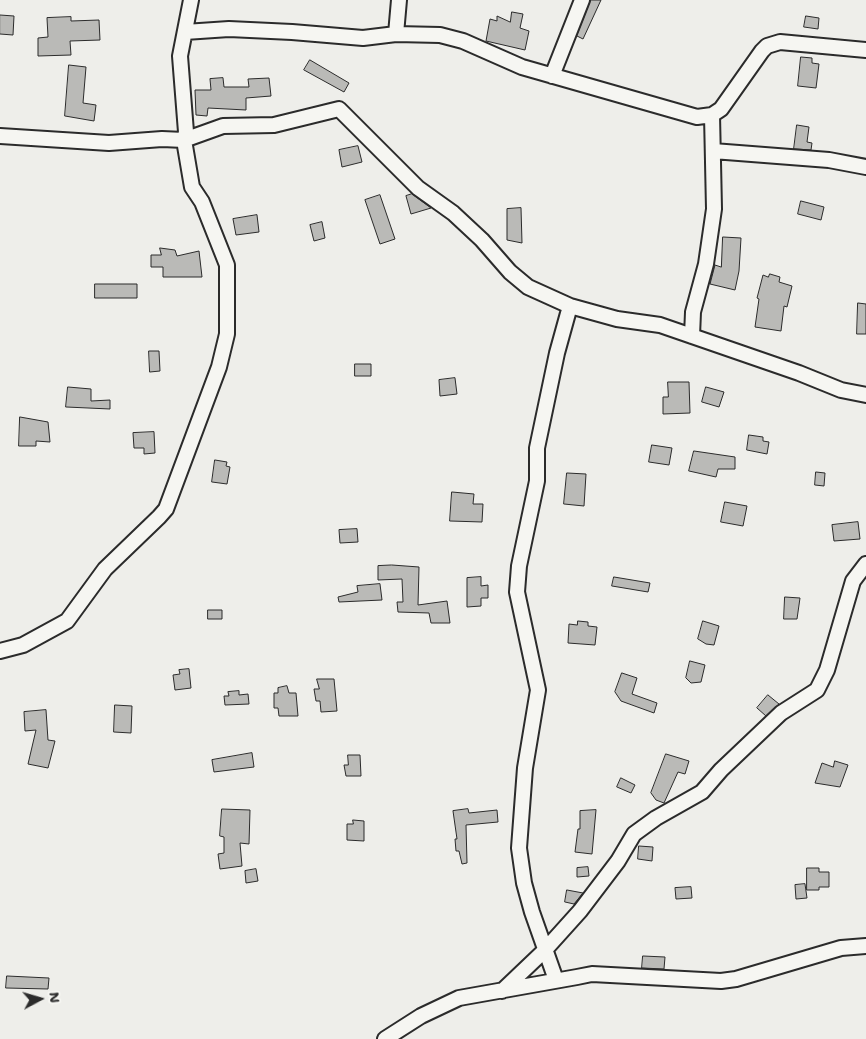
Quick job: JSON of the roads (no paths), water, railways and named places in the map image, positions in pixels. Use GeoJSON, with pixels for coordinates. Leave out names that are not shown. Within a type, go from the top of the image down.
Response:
{"type":"FeatureCollection","features":[{"type":"Feature","properties":{"kind":"street"},"geometry":{"type":"LineString","coordinates":[[0,651],[23,644],[68,621],[105,569],[160,517],[166,509],[220,367],[227,334],[227,265],[202,202],[192,187],[184,140],[186,132],[180,56],[191,0]]}},
{"type":"Feature","properties":{"kind":"street"},"geometry":{"type":"LineString","coordinates":[[396,34],[399,0]]}},
{"type":"Feature","properties":{"kind":"street"},"geometry":{"type":"LineString","coordinates":[[552,76],[582,0]]}},
{"type":"Feature","properties":{"kind":"street"},"geometry":{"type":"LineString","coordinates":[[185,32],[256,30],[363,38],[396,34],[440,35],[463,41],[522,67],[697,117],[712,115],[721,109],[767,46],[780,42],[866,50]]}},
{"type":"Feature","properties":{"kind":"street"},"geometry":{"type":"LineString","coordinates":[[0,136],[109,143],[162,138],[184,140],[223,126],[274,125],[339,109],[418,188],[453,213],[482,240],[510,272],[528,287],[570,306],[617,319],[668,328],[799,373],[841,390],[866,395]]}},
{"type":"Feature","properties":{"kind":"street"},"geometry":{"type":"LineString","coordinates":[[692,336],[693,312],[706,264],[714,209],[712,115]]}},
{"type":"Feature","properties":{"kind":"street"},"geometry":{"type":"LineString","coordinates":[[713,151],[829,160],[866,167]]}},
{"type":"Feature","properties":{"kind":"street"},"geometry":{"type":"LineString","coordinates":[[556,980],[544,952],[524,883],[519,848],[525,768],[538,690],[517,592],[519,566],[537,481],[537,448],[557,353],[570,306]]}},
{"type":"Feature","properties":{"kind":"street"},"geometry":{"type":"LineString","coordinates":[[668,328],[693,312]]}},
{"type":"Feature","properties":{"kind":"street"},"geometry":{"type":"LineString","coordinates":[[502,991],[544,952],[580,911],[618,861],[634,834],[656,818],[702,792],[721,770],[781,713],[817,690],[828,670],[853,581],[866,564]]}},
{"type":"Feature","properties":{"kind":"street"},"geometry":{"type":"LineString","coordinates":[[385,1039],[421,1016],[459,998],[592,974],[721,981],[746,978],[841,948],[866,946]]}}]}
